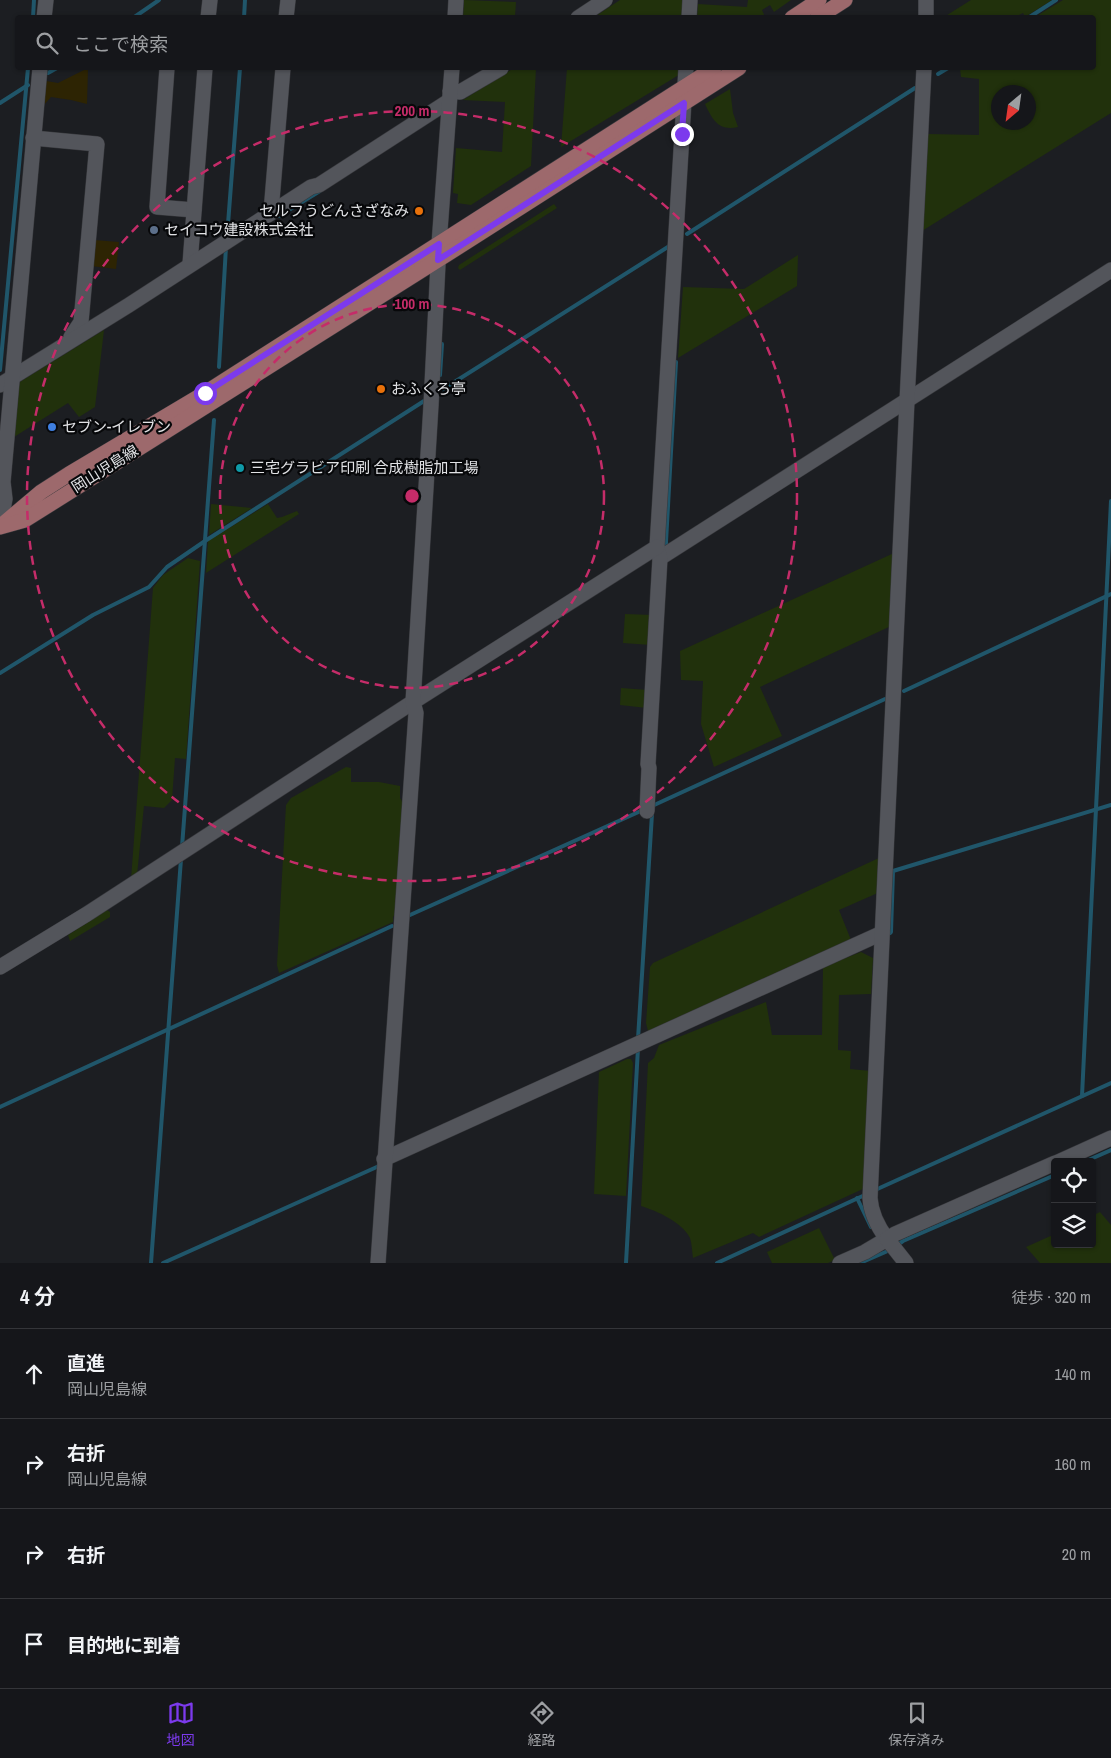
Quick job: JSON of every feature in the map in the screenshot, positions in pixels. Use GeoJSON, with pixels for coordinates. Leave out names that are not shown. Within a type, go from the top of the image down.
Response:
{"type":"FeatureCollection","features":[{"type":"Feature","properties":{"kind":"main road"},"geometry":{"type":"LineString","coordinates":[[796,15],[819,0]]}},
{"type":"Feature","properties":{"kind":"main road"},"geometry":{"type":"LineString","coordinates":[[822,15],[845,0]]}},
{"type":"Feature","properties":{"kind":"main road","name":"岡山児島線"},"geometry":{"type":"LineString","coordinates":[[0,527],[41,492],[68,474],[205,393],[711,70]]}},
{"type":"Feature","properties":{"kind":"main road","name":"岡山児島線"},"geometry":{"type":"LineString","coordinates":[[0,527],[25,520],[736,70]]}},
{"type":"Feature","properties":{"kind":"street"},"geometry":{"type":"LineString","coordinates":[[44,15],[46,0]]}},
{"type":"Feature","properties":{"kind":"street"},"geometry":{"type":"LineString","coordinates":[[208,15],[210,0]]}},
{"type":"Feature","properties":{"kind":"street"},"geometry":{"type":"LineString","coordinates":[[286,15],[288,0]]}},
{"type":"Feature","properties":{"kind":"street"},"geometry":{"type":"LineString","coordinates":[[455,15],[456,0]]}},
{"type":"Feature","properties":{"kind":"street"},"geometry":{"type":"LineString","coordinates":[[582,15],[605,0]]}},
{"type":"Feature","properties":{"kind":"street"},"geometry":{"type":"LineString","coordinates":[[689,15],[690,0]]}},
{"type":"Feature","properties":{"kind":"street"},"geometry":{"type":"LineString","coordinates":[[926,0],[926,15]]}},
{"type":"Feature","properties":{"kind":"street"},"geometry":{"type":"LineString","coordinates":[[0,527],[4,509],[5,382],[40,70]]}},
{"type":"Feature","properties":{"kind":"street"},"geometry":{"type":"LineString","coordinates":[[167,70],[157,207],[194,210]]}},
{"type":"Feature","properties":{"kind":"street"},"geometry":{"type":"LineString","coordinates":[[190,264],[205,70]]}},
{"type":"Feature","properties":{"kind":"street"},"geometry":{"type":"LineString","coordinates":[[271,212],[283,70]]}},
{"type":"Feature","properties":{"kind":"street"},"geometry":{"type":"LineString","coordinates":[[378,1263],[388,1158],[417,703],[438,260],[453,94],[452,70]]}},
{"type":"Feature","properties":{"kind":"street"},"geometry":{"type":"LineString","coordinates":[[5,382],[129,305],[311,187],[319,185],[351,166],[453,94],[497,70]]}},
{"type":"Feature","properties":{"kind":"street"},"geometry":{"type":"LineString","coordinates":[[647,808],[650,768],[648,764],[662,553],[686,70]]}},
{"type":"Feature","properties":{"kind":"street"},"geometry":{"type":"LineString","coordinates":[[891,1247],[876,1222],[871,1209],[870,1191],[894,702],[906,401],[924,70]]}},
{"type":"Feature","properties":{"kind":"street"},"geometry":{"type":"LineString","coordinates":[[33,138],[97,144],[82,322],[65,344]]}},
{"type":"Feature","properties":{"kind":"street"},"geometry":{"type":"LineString","coordinates":[[0,967],[87,914],[417,703],[906,401],[1111,270]]}},
{"type":"Feature","properties":{"kind":"street"},"geometry":{"type":"LineString","coordinates":[[388,1158],[882,933]]}},
{"type":"Feature","properties":{"kind":"street"},"geometry":{"type":"LineString","coordinates":[[1065,1158],[1111,1138]]}},
{"type":"Feature","properties":{"kind":"street"},"geometry":{"type":"LineString","coordinates":[[891,1247],[895,1234],[910,1229],[1051,1164]]}},
{"type":"Feature","properties":{"kind":"street"},"geometry":{"type":"LineString","coordinates":[[840,1263],[891,1247]]}},
{"type":"Feature","properties":{"kind":"green space"},"geometry":{"type":"Polygon","coordinates":[[[464,0],[516,2],[515,15],[463,15],[464,0]]]}},
{"type":"Feature","properties":{"kind":"green space"},"geometry":{"type":"Polygon","coordinates":[[[620,0],[686,0],[685,15],[598,15],[620,0]]]}},
{"type":"Feature","properties":{"kind":"green space"},"geometry":{"type":"Polygon","coordinates":[[[748,0],[791,0],[774,12],[770,5],[762,10],[764,15],[697,15],[698,4],[747,7],[748,0]]]}},
{"type":"Feature","properties":{"kind":"green space"},"geometry":{"type":"Polygon","coordinates":[[[971,0],[1052,0],[1028,15],[1024,15],[1023,13],[1019,15],[947,15],[971,0]]]}},
{"type":"Feature","properties":{"kind":"green space"},"geometry":{"type":"Polygon","coordinates":[[[1063,0],[1111,0],[1111,113],[922,231],[928,134],[979,135],[979,79],[961,77],[960,70],[1096,70],[1096,15],[1038,15],[1063,0]]]}},
{"type":"Feature","properties":{"kind":"green space"},"geometry":{"type":"Polygon","coordinates":[[[511,70],[536,70],[531,166],[471,205],[457,203],[458,194],[453,193],[456,148],[502,152],[505,102],[463,100],[511,70]]]}},
{"type":"Feature","properties":{"kind":"green space"},"geometry":{"type":"Polygon","coordinates":[[[567,70],[682,70],[682,73],[561,147],[567,70]]]}},
{"type":"Feature","properties":{"kind":"green space"},"geometry":{"type":"Polygon","coordinates":[[[730,89],[733,113],[738,127],[731,128],[717,123],[705,104],[730,89]]]}},
{"type":"Feature","properties":{"kind":"green space"},"geometry":{"type":"Polygon","coordinates":[[[554,204],[557,208],[460,270],[458,268],[459,265],[554,204]]]}},
{"type":"Feature","properties":{"kind":"green space"},"geometry":{"type":"Polygon","coordinates":[[[798,255],[797,286],[678,358],[683,287],[744,289],[798,255]]]}},
{"type":"Feature","properties":{"kind":"green space"},"geometry":{"type":"Polygon","coordinates":[[[104,330],[95,407],[79,417],[68,403],[14,437],[18,383],[104,330]]]}},
{"type":"Feature","properties":{"kind":"green space"},"geometry":{"type":"Polygon","coordinates":[[[211,504],[252,508],[209,535],[211,504]]]}},
{"type":"Feature","properties":{"kind":"green space"},"geometry":{"type":"Polygon","coordinates":[[[268,504],[277,518],[297,511],[299,514],[206,573],[208,541],[268,504]]]}},
{"type":"Feature","properties":{"kind":"green space"},"geometry":{"type":"Polygon","coordinates":[[[894,553],[891,626],[760,687],[782,736],[714,767],[701,724],[703,681],[681,680],[680,651],[894,553]]]}},
{"type":"Feature","properties":{"kind":"green space"},"geometry":{"type":"Polygon","coordinates":[[[188,558],[200,561],[186,759],[175,758],[172,800],[164,808],[144,806],[137,875],[131,879],[153,588],[163,575],[188,558]]]}},
{"type":"Feature","properties":{"kind":"green space"},"geometry":{"type":"Polygon","coordinates":[[[625,614],[653,615],[651,645],[623,643],[625,614]]]}},
{"type":"Feature","properties":{"kind":"green space"},"geometry":{"type":"Polygon","coordinates":[[[621,688],[648,690],[647,708],[620,705],[621,688]]]}},
{"type":"Feature","properties":{"kind":"green space"},"geometry":{"type":"Polygon","coordinates":[[[346,767],[351,768],[351,782],[379,782],[400,786],[400,798],[403,803],[393,922],[279,973],[277,965],[286,805],[291,798],[346,767]]]}},
{"type":"Feature","properties":{"kind":"green space"},"geometry":{"type":"Polygon","coordinates":[[[881,857],[880,892],[839,910],[851,940],[649,1035],[646,1023],[650,967],[653,963],[881,857]]]}},
{"type":"Feature","properties":{"kind":"green space"},"geometry":{"type":"Polygon","coordinates":[[[107,910],[110,912],[110,917],[70,941],[68,935],[107,910]]]}},
{"type":"Feature","properties":{"kind":"green space"},"geometry":{"type":"Polygon","coordinates":[[[861,952],[873,958],[871,994],[839,995],[838,1050],[851,1051],[850,1069],[871,1071],[865,1188],[759,1237],[753,1233],[693,1258],[690,1238],[681,1227],[661,1214],[641,1206],[648,1063],[654,1058],[659,1045],[766,1002],[772,1035],[822,1035],[823,967],[861,952]]]}},
{"type":"Feature","properties":{"kind":"green space"},"geometry":{"type":"Polygon","coordinates":[[[627,1059],[631,1059],[633,1063],[626,1196],[594,1194],[599,1072],[627,1059]]]}},
{"type":"Feature","properties":{"kind":"green space"},"geometry":{"type":"Polygon","coordinates":[[[1100,1212],[1111,1225],[1111,1263],[1040,1263],[1026,1247],[1051,1236],[1051,1248],[1096,1248],[1096,1214],[1100,1212]]]}},
{"type":"Feature","properties":{"kind":"green space"},"geometry":{"type":"Polygon","coordinates":[[[819,1228],[835,1260],[828,1263],[772,1263],[767,1252],[819,1228]]]}},
{"type":"Feature","properties":{"kind":"sand"},"geometry":{"type":"Polygon","coordinates":[[[84,70],[88,70],[87,104],[51,97],[43,106],[46,81],[58,83],[84,70]]]}},
{"type":"Feature","properties":{"kind":"sand"},"geometry":{"type":"Polygon","coordinates":[[[94,240],[119,242],[116,269],[91,266],[94,240]]]}},
{"type":"Feature","properties":{"kind":"waterway"},"geometry":{"type":"LineString","coordinates":[[33,15],[34,0]]}},
{"type":"Feature","properties":{"kind":"waterway"},"geometry":{"type":"LineString","coordinates":[[137,15],[159,0]]}},
{"type":"Feature","properties":{"kind":"waterway"},"geometry":{"type":"LineString","coordinates":[[244,15],[245,0]]}},
{"type":"Feature","properties":{"kind":"waterway"},"geometry":{"type":"LineString","coordinates":[[1033,15],[1056,0]]}},
{"type":"Feature","properties":{"kind":"waterway"},"geometry":{"type":"LineString","coordinates":[[0,370],[28,70]]}},
{"type":"Feature","properties":{"kind":"waterway"},"geometry":{"type":"LineString","coordinates":[[48,73],[53,70]]}},
{"type":"Feature","properties":{"kind":"waterway"},"geometry":{"type":"LineString","coordinates":[[227,237],[240,70]]}},
{"type":"Feature","properties":{"kind":"waterway"},"geometry":{"type":"LineString","coordinates":[[938,74],[945,70]]}},
{"type":"Feature","properties":{"kind":"waterway"},"geometry":{"type":"LineString","coordinates":[[0,103],[28,85]]}},
{"type":"Feature","properties":{"kind":"waterway"},"geometry":{"type":"LineString","coordinates":[[687,234],[915,88]]}},
{"type":"Feature","properties":{"kind":"waterway"},"geometry":{"type":"LineString","coordinates":[[279,216],[320,191]]}},
{"type":"Feature","properties":{"kind":"waterway"},"geometry":{"type":"LineString","coordinates":[[437,393],[671,245]]}},
{"type":"Feature","properties":{"kind":"waterway"},"geometry":{"type":"LineString","coordinates":[[219,367],[226,247]]}},
{"type":"Feature","properties":{"kind":"waterway"},"geometry":{"type":"LineString","coordinates":[[440,375],[442,344]]}},
{"type":"Feature","properties":{"kind":"waterway"},"geometry":{"type":"LineString","coordinates":[[667,549],[676,362]]}},
{"type":"Feature","properties":{"kind":"waterway"},"geometry":{"type":"LineString","coordinates":[[0,673],[93,615],[149,587],[167,567],[205,541],[424,401]]}},
{"type":"Feature","properties":{"kind":"waterway"},"geometry":{"type":"LineString","coordinates":[[182,847],[214,420]]}},
{"type":"Feature","properties":{"kind":"waterway"},"geometry":{"type":"LineString","coordinates":[[1082,1096],[1111,501]]}},
{"type":"Feature","properties":{"kind":"waterway"},"geometry":{"type":"LineString","coordinates":[[904,691],[1111,594]]}},
{"type":"Feature","properties":{"kind":"waterway"},"geometry":{"type":"LineString","coordinates":[[652,806],[885,699]]}},
{"type":"Feature","properties":{"kind":"waterway"},"geometry":{"type":"LineString","coordinates":[[890,933],[893,871],[1111,805]]}},
{"type":"Feature","properties":{"kind":"waterway"},"geometry":{"type":"LineString","coordinates":[[410,915],[643,810]]}},
{"type":"Feature","properties":{"kind":"waterway"},"geometry":{"type":"LineString","coordinates":[[638,1039],[652,814]]}},
{"type":"Feature","properties":{"kind":"waterway"},"geometry":{"type":"LineString","coordinates":[[151,1263],[181,859]]}},
{"type":"Feature","properties":{"kind":"waterway"},"geometry":{"type":"LineString","coordinates":[[0,1107],[392,926]]}},
{"type":"Feature","properties":{"kind":"waterway"},"geometry":{"type":"LineString","coordinates":[[626,1263],[638,1048]]}},
{"type":"Feature","properties":{"kind":"waterway"},"geometry":{"type":"LineString","coordinates":[[873,1191],[1111,1083]]}},
{"type":"Feature","properties":{"kind":"waterway"},"geometry":{"type":"LineString","coordinates":[[1093,1158],[1111,1150]]}},
{"type":"Feature","properties":{"kind":"waterway"},"geometry":{"type":"LineString","coordinates":[[163,1263],[379,1166]]}},
{"type":"Feature","properties":{"kind":"waterway"},"geometry":{"type":"LineString","coordinates":[[896,1246],[903,1241],[1051,1177]]}},
{"type":"Feature","properties":{"kind":"waterway"},"geometry":{"type":"LineString","coordinates":[[717,1263],[867,1194]]}},
{"type":"Feature","properties":{"kind":"waterway"},"geometry":{"type":"LineString","coordinates":[[857,1198],[871,1227]]}},
{"type":"Feature","properties":{"kind":"waterway"},"geometry":{"type":"LineString","coordinates":[[860,1263],[890,1250]]}},
{"type":"Feature","properties":{"kind":"place","name":"セルフうどんさざなみ"},"geometry":{"type":"Point","coordinates":[419,211]}},
{"type":"Feature","properties":{"kind":"place","name":"セイコウ建設株式会社"},"geometry":{"type":"Point","coordinates":[154,230]}},
{"type":"Feature","properties":{"kind":"place","name":"おふくろ亭"},"geometry":{"type":"Point","coordinates":[381,389]}},
{"type":"Feature","properties":{"kind":"place","name":"セブン-イレブン"},"geometry":{"type":"Point","coordinates":[52,427]}},
{"type":"Feature","properties":{"kind":"place","name":"三宅グラビア印刷 合成樹脂加工場"},"geometry":{"type":"Point","coordinates":[240,468]}},
{"type":"Feature","properties":{"kind":"route"},"geometry":{"type":"LineString","coordinates":[[205,393],[439,244],[438,260],[684,103],[682,134]]}}]}
